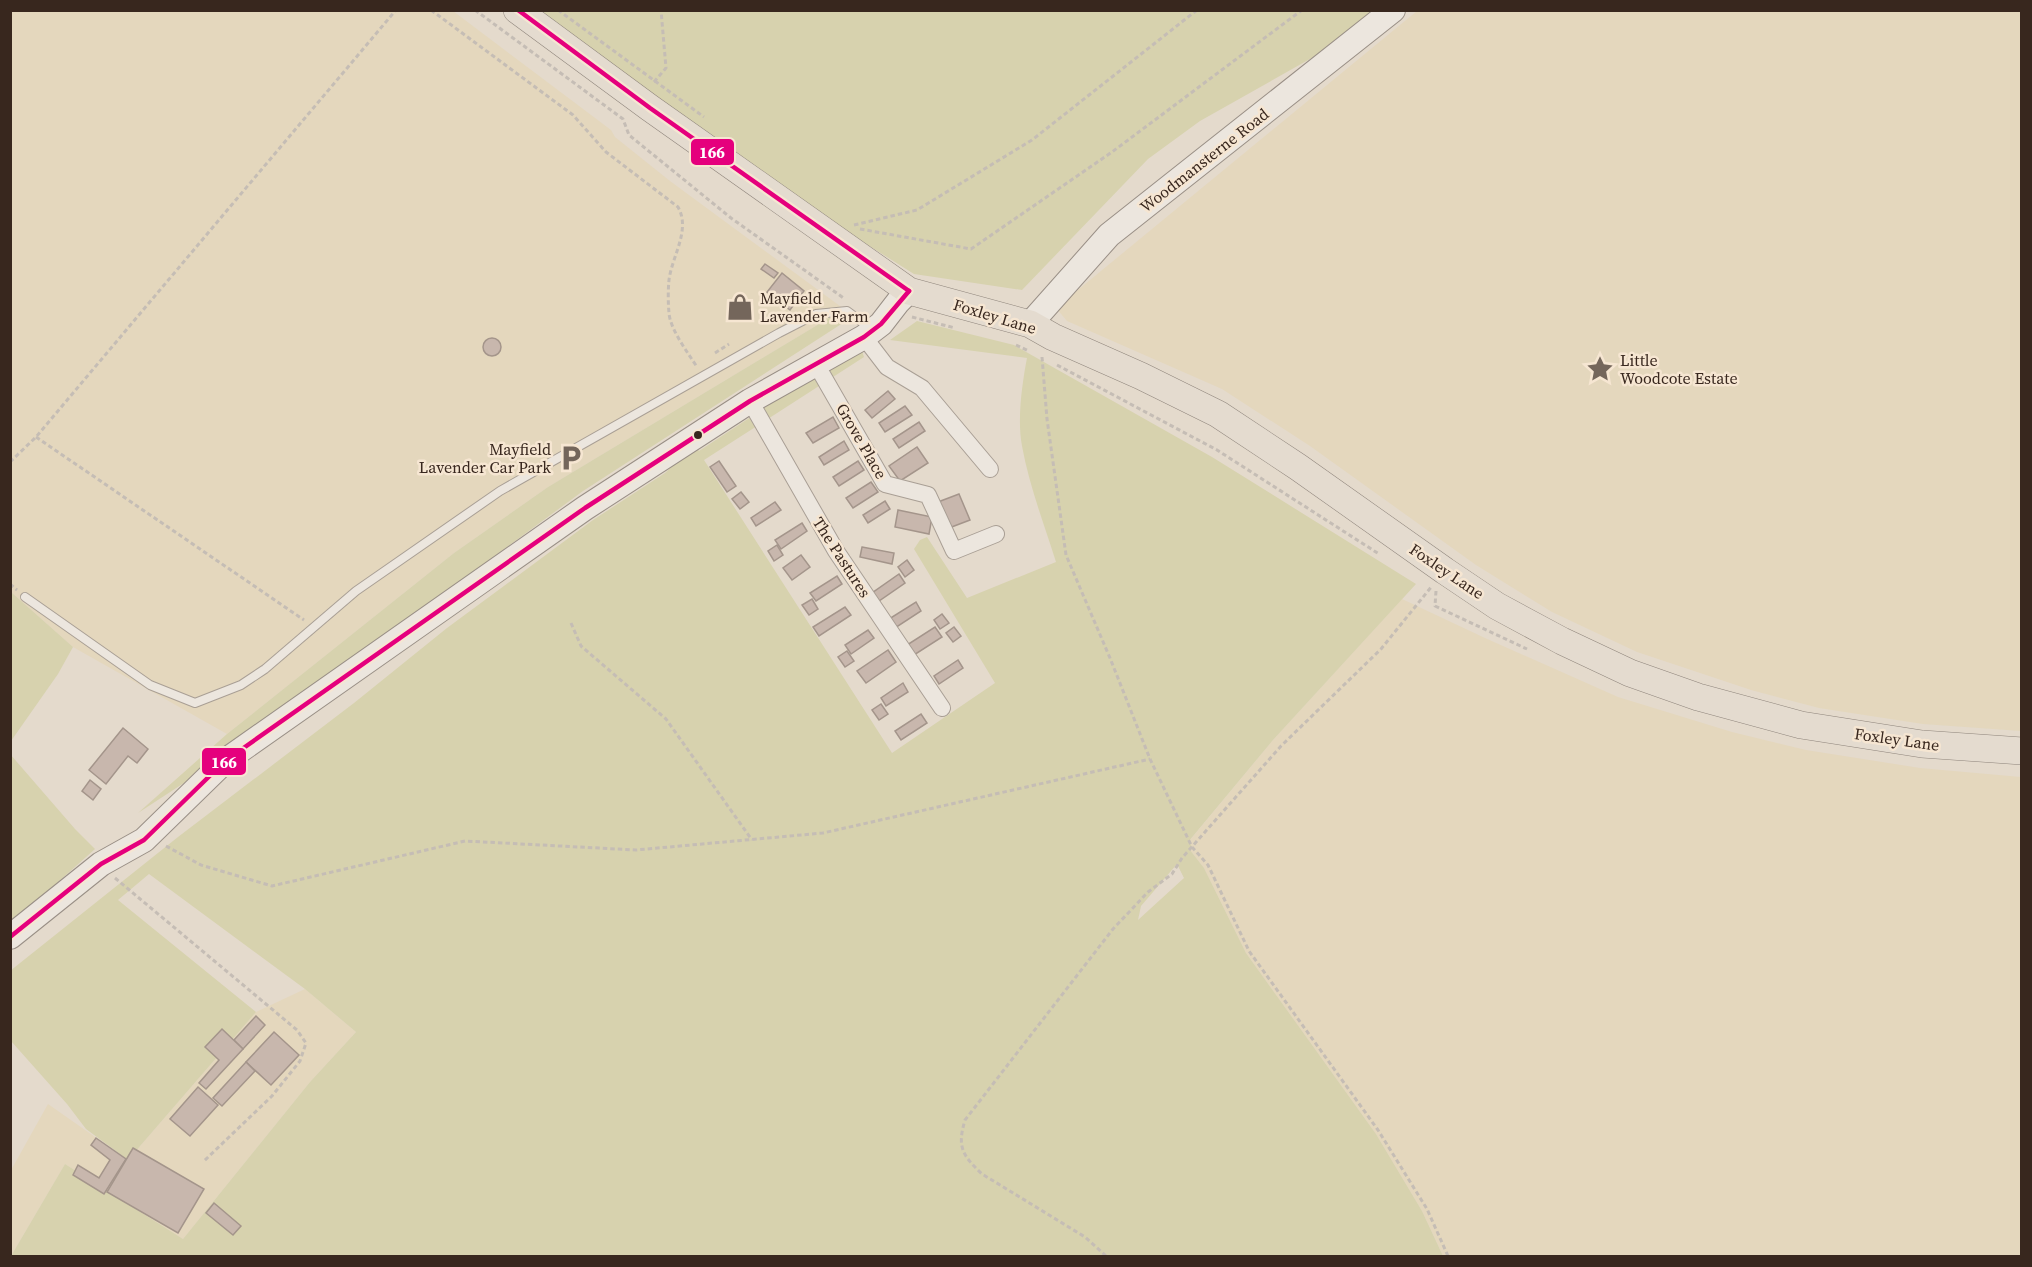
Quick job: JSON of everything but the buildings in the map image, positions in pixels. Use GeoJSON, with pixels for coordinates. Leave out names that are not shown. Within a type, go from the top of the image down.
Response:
{"type":"FeatureCollection","features":[{"type":"Feature","properties":{"kind":"main road","name":"Foxley Lane"},"geometry":{"type":"LineString","coordinates":[[518,10],[650,108],[909,291],[1022,334],[1053,337],[1141,376],[1218,414],[1497,606],[1562,641],[1630,673],[1698,697],[1801,725],[1922,744],[2022,751]]}},
{"type":"Feature","properties":{"kind":"main road","name":"Woodmansterne Road"},"geometry":{"type":"LineString","coordinates":[[1022,334],[1109,236],[1393,10]]}},
{"type":"Feature","properties":{"kind":"main road"},"geometry":{"type":"LineString","coordinates":[[10,937],[101,864],[144,840],[225,761],[585,508],[750,401],[869,333],[881,324],[909,291]]}},
{"type":"Feature","properties":{"kind":"street"},"geometry":{"type":"LineString","coordinates":[[869,333],[887,368],[922,388],[990,469]]}},
{"type":"Feature","properties":{"kind":"street","name":"Grove Place"},"geometry":{"type":"LineString","coordinates":[[816,364],[885,484],[928,495],[954,551],[996,534]]}},
{"type":"Feature","properties":{"kind":"street","name":"The Pastures"},"geometry":{"type":"LineString","coordinates":[[750,401],[836,551],[942,708]]}},
{"type":"Feature","properties":{"kind":"lane"},"geometry":{"type":"LineString","coordinates":[[25,597],[150,685],[195,703],[241,685],[265,669],[356,591],[500,491],[703,376],[816,314],[847,311],[869,333]]}},
{"type":"Feature","properties":{"kind":"path"},"geometry":{"type":"LineString","coordinates":[[10,462],[36,437],[396,10]]}},
{"type":"Feature","properties":{"kind":"path"},"geometry":{"type":"LineString","coordinates":[[431,10],[573,116],[606,152],[678,207],[683,215],[684,225],[669,279],[669,315],[683,347],[703,376]]}},
{"type":"Feature","properties":{"kind":"path"},"geometry":{"type":"LineString","coordinates":[[475,10],[623,119],[629,135],[722,210],[851,302]]}},
{"type":"Feature","properties":{"kind":"path"},"geometry":{"type":"LineString","coordinates":[[558,10],[706,118]]}},
{"type":"Feature","properties":{"kind":"path"},"geometry":{"type":"LineString","coordinates":[[655,81],[666,68],[661,10]]}},
{"type":"Feature","properties":{"kind":"path"},"geometry":{"type":"LineString","coordinates":[[1197,10],[1032,140],[917,210],[850,227],[971,249],[1112,152],[1302,10]]}},
{"type":"Feature","properties":{"kind":"path"},"geometry":{"type":"LineString","coordinates":[[911,317],[964,330]]}},
{"type":"Feature","properties":{"kind":"path"},"geometry":{"type":"LineString","coordinates":[[1022,334],[1042,357],[1047,419],[1066,555],[1150,759],[1192,847],[1208,865],[1249,951],[1378,1130],[1427,1209],[1448,1257]]}},
{"type":"Feature","properties":{"kind":"path"},"geometry":{"type":"LineString","coordinates":[[36,437],[313,626]]}},
{"type":"Feature","properties":{"kind":"path"},"geometry":{"type":"LineString","coordinates":[[1106,1256],[1085,1237],[982,1174],[968,1161],[962,1150],[960,1136],[965,1120],[1113,929],[1148,892],[1172,874],[1182,858],[1281,746],[1381,649],[1445,571]]}},
{"type":"Feature","properties":{"kind":"path"},"geometry":{"type":"LineString","coordinates":[[571,623],[581,646],[666,719],[752,840]]}},
{"type":"Feature","properties":{"kind":"path"},"geometry":{"type":"LineString","coordinates":[[144,840],[160,843],[201,864],[272,886],[465,841],[636,850],[823,833],[1150,759]]}},
{"type":"Feature","properties":{"kind":"path"},"geometry":{"type":"LineString","coordinates":[[101,864],[129,892],[297,1030],[306,1043],[300,1061],[272,1096],[204,1161]]}},
{"type":"Feature","properties":{"kind":"shaded area"},"geometry":{"type":"Polygon","coordinates":[[[11,11],[453,11],[611,130],[615,137],[670,181],[844,309],[548,487],[454,553],[227,734],[73,647],[11,592],[11,11]]]}},
{"type":"Feature","properties":{"kind":"shaded area"},"geometry":{"type":"Polygon","coordinates":[[[517,11],[1395,11],[1200,121],[1148,159],[1022,290],[914,274],[650,108],[517,11]]]}},
{"type":"Feature","properties":{"kind":"shaded area","name":"Little Woodcote Estate"},"geometry":{"type":"Polygon","coordinates":[[[1417,11],[2021,11],[2021,731],[1923,724],[1819,708],[1751,690],[1637,652],[1552,612],[1476,565],[1310,446],[1222,389],[1067,321],[1056,308],[1417,11]]]}},
{"type":"Feature","properties":{"kind":"shaded area"},"geometry":{"type":"Polygon","coordinates":[[[844,309],[846,321],[583,491],[213,764],[138,813],[227,734],[454,553],[548,487],[844,309]]]}},
{"type":"Feature","properties":{"kind":"shaded area"},"geometry":{"type":"Polygon","coordinates":[[[917,321],[1014,345],[1212,457],[1416,584],[1273,740],[1189,841],[1192,847],[1190,850],[1204,868],[1246,953],[1376,1134],[1422,1211],[1443,1256],[11,1256],[65,1164],[183,1239],[310,1082],[356,1032],[305,989],[149,874],[118,900],[256,1012],[128,1160],[86,1129],[11,1041],[10,971],[447,628],[593,520],[665,473],[695,445],[699,451],[860,345],[864,357],[704,460],[892,753],[995,683],[914,549],[920,540],[927,537],[967,598],[1056,562],[1033,490],[1022,446],[1020,414],[1027,358],[890,340],[917,321]],[[1177,864],[1141,906],[1138,920],[1184,878],[1177,864]]]}},
{"type":"Feature","properties":{"kind":"shaded area"},"geometry":{"type":"Polygon","coordinates":[[[11,592],[73,647],[58,674],[11,741],[11,592]]]}},
{"type":"Feature","properties":{"kind":"shaded area"},"geometry":{"type":"Polygon","coordinates":[[[1402,599],[1618,697],[1732,732],[1806,750],[1920,768],[2021,777],[2021,1256],[1443,1256],[1422,1211],[1376,1134],[1246,953],[1204,868],[1186,845],[1273,740],[1402,599]]]}},
{"type":"Feature","properties":{"kind":"shaded area"},"geometry":{"type":"Polygon","coordinates":[[[10,754],[95,849],[10,925],[10,754]]]}},
{"type":"Feature","properties":{"kind":"shaded area"},"geometry":{"type":"Polygon","coordinates":[[[305,989],[356,1032],[310,1082],[183,1239],[65,1164],[11,1256],[10,1172],[48,1104],[128,1160],[256,1012],[305,989]]]}},
{"type":"Feature","properties":{"kind":"transit line","name":"166"},"geometry":{"type":"LineString","coordinates":[[518,10],[650,108],[909,291]]}},
{"type":"Feature","properties":{"kind":"transit line","name":"166"},"geometry":{"type":"LineString","coordinates":[[10,937],[101,864],[144,840],[225,761],[585,508],[750,401],[864,337],[881,324],[909,291]]}},
{"type":"Feature","properties":{"kind":"place","name":"Mayfield Lavender Farm"},"geometry":{"type":"Point","coordinates":[740,307]}},
{"type":"Feature","properties":{"kind":"place","name":"Little Woodcote Estate"},"geometry":{"type":"Point","coordinates":[1600,369]}},
{"type":"Feature","properties":{"kind":"place","name":"Mayfield Lavender Car Park"},"geometry":{"type":"Point","coordinates":[571,458]}}]}
